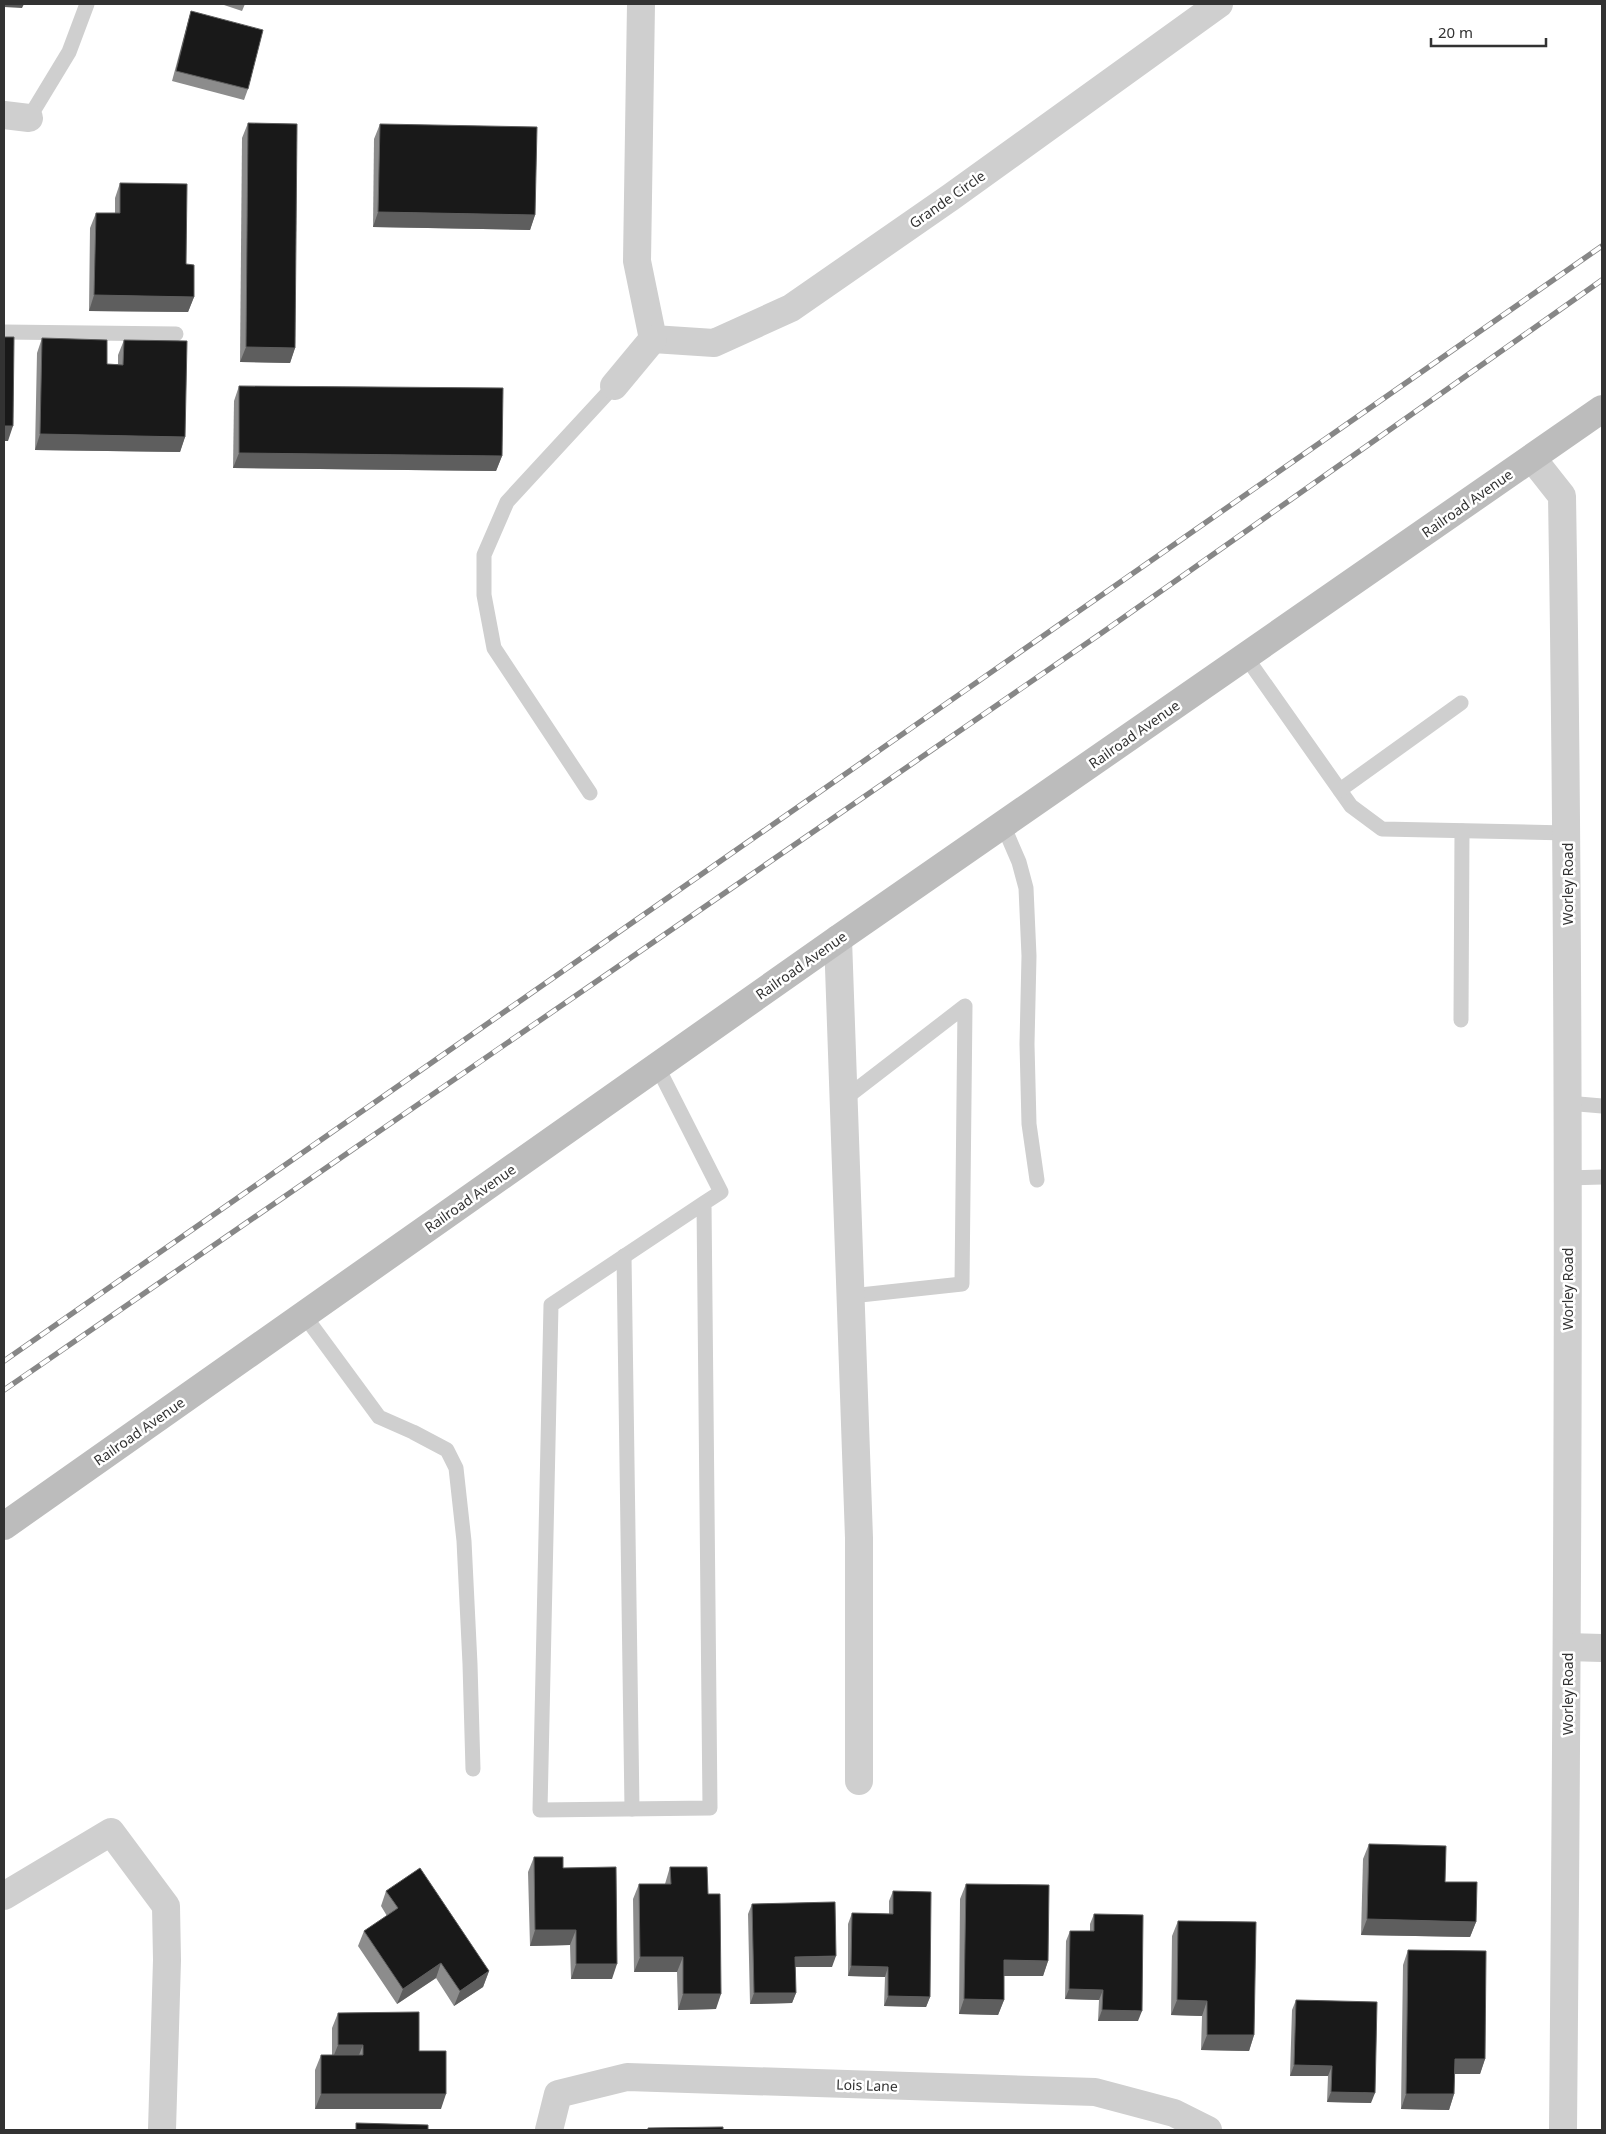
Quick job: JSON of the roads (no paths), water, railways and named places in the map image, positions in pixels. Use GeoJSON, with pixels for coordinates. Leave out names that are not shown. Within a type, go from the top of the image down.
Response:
{"type":"FeatureCollection","features":[{"type":"Feature","properties":{"kind":"main road","name":"Railroad Avenue"},"geometry":{"type":"LineString","coordinates":[[4,1526],[838,939],[1602,408]]}},
{"type":"Feature","properties":{"kind":"street"},"geometry":{"type":"LineString","coordinates":[[614,386],[653,339],[638,260],[641,4]]}},
{"type":"Feature","properties":{"kind":"street","name":"Grande Circle"},"geometry":{"type":"LineString","coordinates":[[653,339],[714,343],[790,308],[951,197],[1219,4]]}},
{"type":"Feature","properties":{"kind":"street","name":"Worley Road"},"geometry":{"type":"LineString","coordinates":[[1532,458],[1562,496],[1567,833],[1567,1647],[1563,2130]]}},
{"type":"Feature","properties":{"kind":"street"},"geometry":{"type":"LineString","coordinates":[[838,939],[859,1538],[859,1782]]}},
{"type":"Feature","properties":{"kind":"street"},"geometry":{"type":"LineString","coordinates":[[1567,1647],[1602,1648]]}},
{"type":"Feature","properties":{"kind":"street"},"geometry":{"type":"LineString","coordinates":[[4,1896],[111,1832],[166,1906],[168,1960],[162,2130]]}},
{"type":"Feature","properties":{"kind":"street","name":"Lois Lane"},"geometry":{"type":"LineString","coordinates":[[549,2130],[558,2094],[627,2077],[1095,2092],[1174,2113],[1208,2130]]}},
{"type":"Feature","properties":{"kind":"lane"},"geometry":{"type":"LineString","coordinates":[[16,116],[70,52],[87,4]]}},
{"type":"Feature","properties":{"kind":"lane"},"geometry":{"type":"LineString","coordinates":[[4,332],[176,334]]}},
{"type":"Feature","properties":{"kind":"lane"},"geometry":{"type":"LineString","coordinates":[[590,793],[494,648],[484,595],[484,555],[506,502],[614,386]]}},
{"type":"Feature","properties":{"kind":"lane"},"geometry":{"type":"LineString","coordinates":[[1246,657],[1351,806],[1382,829],[1567,833]]}},
{"type":"Feature","properties":{"kind":"lane"},"geometry":{"type":"LineString","coordinates":[[1340,790],[1461,703]]}},
{"type":"Feature","properties":{"kind":"lane"},"geometry":{"type":"LineString","coordinates":[[1003,824],[1020,862],[1026,888],[1029,956],[1027,1044],[1029,1124],[1037,1180]]}},
{"type":"Feature","properties":{"kind":"lane"},"geometry":{"type":"LineString","coordinates":[[1461,1020],[1462,831]]}},
{"type":"Feature","properties":{"kind":"lane"},"geometry":{"type":"LineString","coordinates":[[843,1100],[965,1006],[962,1284],[851,1296]]}},
{"type":"Feature","properties":{"kind":"lane"},"geometry":{"type":"LineString","coordinates":[[657,1066],[721,1192],[704,1203],[550,1305],[540,1810],[710,1808],[704,1203]]}},
{"type":"Feature","properties":{"kind":"lane"},"geometry":{"type":"LineString","coordinates":[[1567,1103],[1602,1106]]}},
{"type":"Feature","properties":{"kind":"lane"},"geometry":{"type":"LineString","coordinates":[[1567,1178],[1602,1177]]}},
{"type":"Feature","properties":{"kind":"lane"},"geometry":{"type":"LineString","coordinates":[[624,1256],[632,1809]]}},
{"type":"Feature","properties":{"kind":"lane"},"geometry":{"type":"LineString","coordinates":[[304,1315],[379,1417],[447,1450],[456,1468],[464,1541],[473,1769]]}},
{"type":"Feature","properties":{"kind":"railway"},"geometry":{"type":"LineString","coordinates":[[4,1361],[1602,246]]}},
{"type":"Feature","properties":{"kind":"railway"},"geometry":{"type":"LineString","coordinates":[[4,1390],[1103,632],[1602,280]]}}]}
